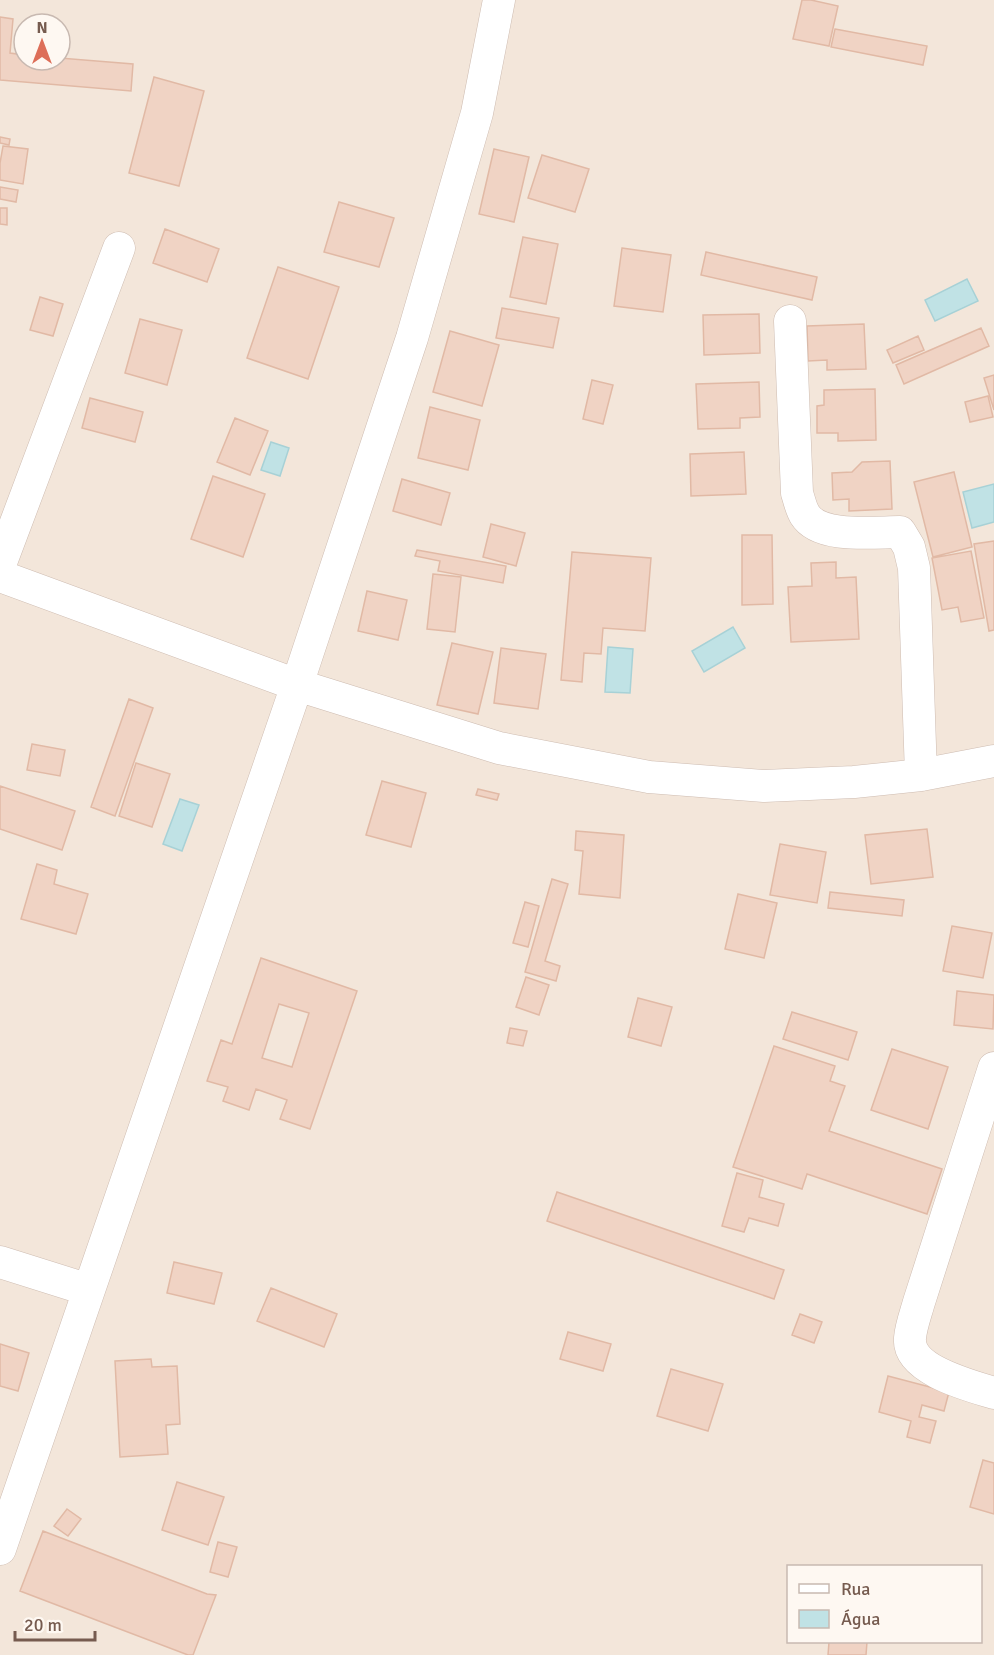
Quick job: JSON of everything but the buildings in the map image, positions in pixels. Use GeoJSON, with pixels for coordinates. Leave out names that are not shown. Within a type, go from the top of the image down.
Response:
{"type":"FeatureCollection","features":[{"type":"Feature","properties":{"kind":"street"},"geometry":{"type":"LineString","coordinates":[[0,1549],[297,685],[412,338],[477,113],[499,0]]}},
{"type":"Feature","properties":{"kind":"street"},"geometry":{"type":"LineString","coordinates":[[0,565],[119,248]]}},
{"type":"Feature","properties":{"kind":"street"},"geometry":{"type":"LineString","coordinates":[[790,321],[797,493],[805,516],[817,526],[837,532],[900,532],[909,547],[914,568],[921,775]]}},
{"type":"Feature","properties":{"kind":"street"},"geometry":{"type":"LineString","coordinates":[[0,576],[297,685],[499,748],[649,777],[764,786],[854,782],[921,775],[994,761]]}},
{"type":"Feature","properties":{"kind":"street"},"geometry":{"type":"LineString","coordinates":[[994,1068],[909,1340],[914,1355],[926,1366],[956,1381],[994,1393]]}},
{"type":"Feature","properties":{"kind":"street"},"geometry":{"type":"LineString","coordinates":[[0,1262],[89,1290]]}},
{"type":"Feature","properties":{"kind":"shaded area"},"geometry":{"type":"Polygon","coordinates":[[[0,0],[994,0],[994,1655],[0,1655],[0,0]]]}},
{"type":"Feature","properties":{"kind":"water"},"geometry":{"type":"Polygon","coordinates":[[[967,279],[978,301],[935,321],[925,300],[967,279]]]}},
{"type":"Feature","properties":{"kind":"water"},"geometry":{"type":"Polygon","coordinates":[[[271,442],[289,448],[280,476],[261,470],[271,442]]]}},
{"type":"Feature","properties":{"kind":"water"},"geometry":{"type":"Polygon","coordinates":[[[994,484],[994,522],[972,528],[963,492],[994,484]]]}},
{"type":"Feature","properties":{"kind":"water"},"geometry":{"type":"Polygon","coordinates":[[[733,627],[745,648],[704,672],[692,651],[733,627]]]}},
{"type":"Feature","properties":{"kind":"water"},"geometry":{"type":"Polygon","coordinates":[[[608,647],[633,649],[630,693],[605,692],[608,647]]]}},
{"type":"Feature","properties":{"kind":"water"},"geometry":{"type":"Polygon","coordinates":[[[180,799],[199,805],[182,851],[163,844],[180,799]]]}}]}
